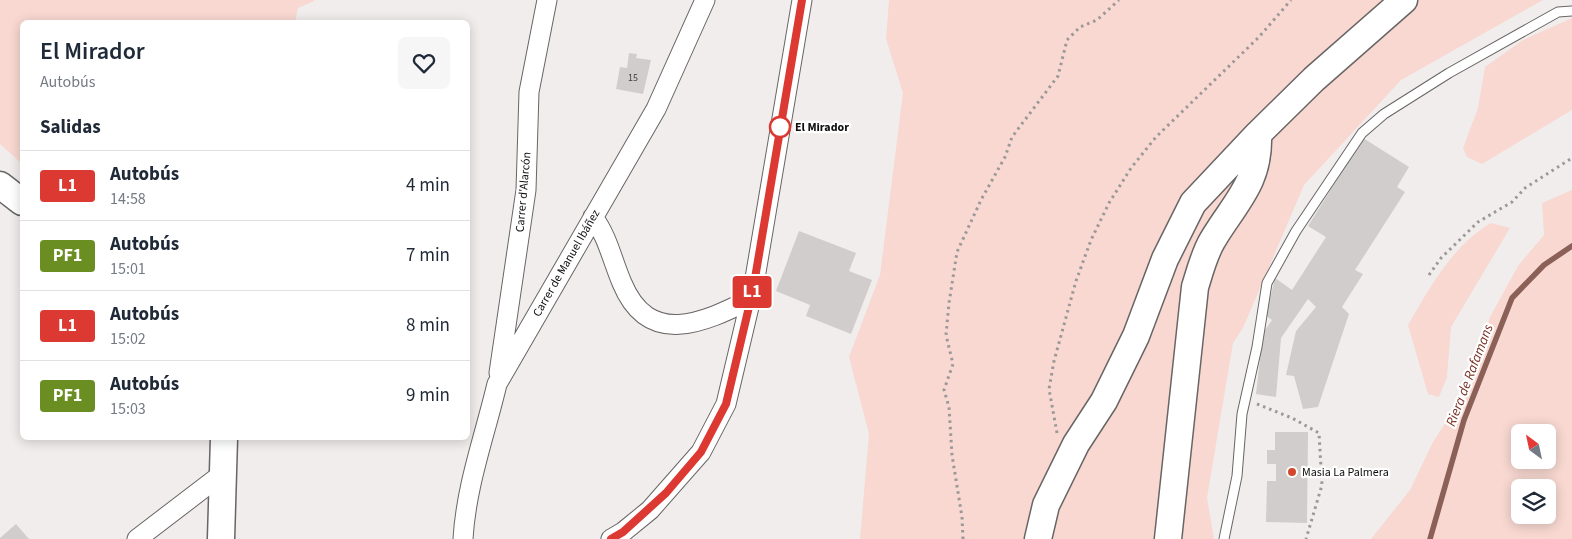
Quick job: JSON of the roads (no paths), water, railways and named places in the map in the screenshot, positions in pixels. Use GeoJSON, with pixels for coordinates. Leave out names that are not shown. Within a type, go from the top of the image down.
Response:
{"type":"FeatureCollection","features":[{"type":"Feature","properties":{"kind":"street","name":"Carrer d'Alarcón"},"geometry":{"type":"LineString","coordinates":[[497,384],[526,190],[530,92],[547,0]]}},
{"type":"Feature","properties":{"kind":"street","name":"Carrer de Manuel Ibáñez"},"geometry":{"type":"LineString","coordinates":[[463,539],[468,492],[486,432],[497,384],[656,109],[705,0]]}},
{"type":"Feature","properties":{"kind":"street"},"geometry":{"type":"LineString","coordinates":[[610,539],[623,532],[650,510],[701,452],[726,404],[751,299],[802,0]]}},
{"type":"Feature","properties":{"kind":"street"},"geometry":{"type":"LineString","coordinates":[[1038,539],[1046,505],[1065,463],[1104,401],[1136,336],[1165,259],[1193,203],[1258,134],[1322,73],[1404,0]]}},
{"type":"Feature","properties":{"kind":"street"},"geometry":{"type":"LineString","coordinates":[[1168,539],[1195,287],[1202,262],[1212,241],[1246,191],[1257,166],[1258,134]]}},
{"type":"Feature","properties":{"kind":"street"},"geometry":{"type":"LineString","coordinates":[[0,185],[20,200]]}},
{"type":"Feature","properties":{"kind":"street"},"geometry":{"type":"LineString","coordinates":[[593,216],[605,237],[622,284],[645,316],[664,324],[692,324],[751,299]]}},
{"type":"Feature","properties":{"kind":"street"},"geometry":{"type":"LineString","coordinates":[[222,539],[224,440]]}},
{"type":"Feature","properties":{"kind":"street"},"geometry":{"type":"LineString","coordinates":[[137,539],[222,474]]}},
{"type":"Feature","properties":{"kind":"lane"},"geometry":{"type":"LineString","coordinates":[[1224,539],[1237,476],[1245,402],[1267,284],[1296,231],[1362,134],[1384,114],[1449,73],[1558,12],[1572,11]]}},
{"type":"Feature","properties":{"kind":"waterway","name":"Riera de Rafamans"},"geometry":{"type":"LineString","coordinates":[[1430,539],[1464,420],[1512,298],[1544,265],[1572,246]]}},
{"type":"Feature","properties":{"kind":"place","name":"El Mirador"},"geometry":{"type":"Point","coordinates":[780,127]}},
{"type":"Feature","properties":{"kind":"place","name":"Masia La Palmera"},"geometry":{"type":"Point","coordinates":[1292,472]}}]}
